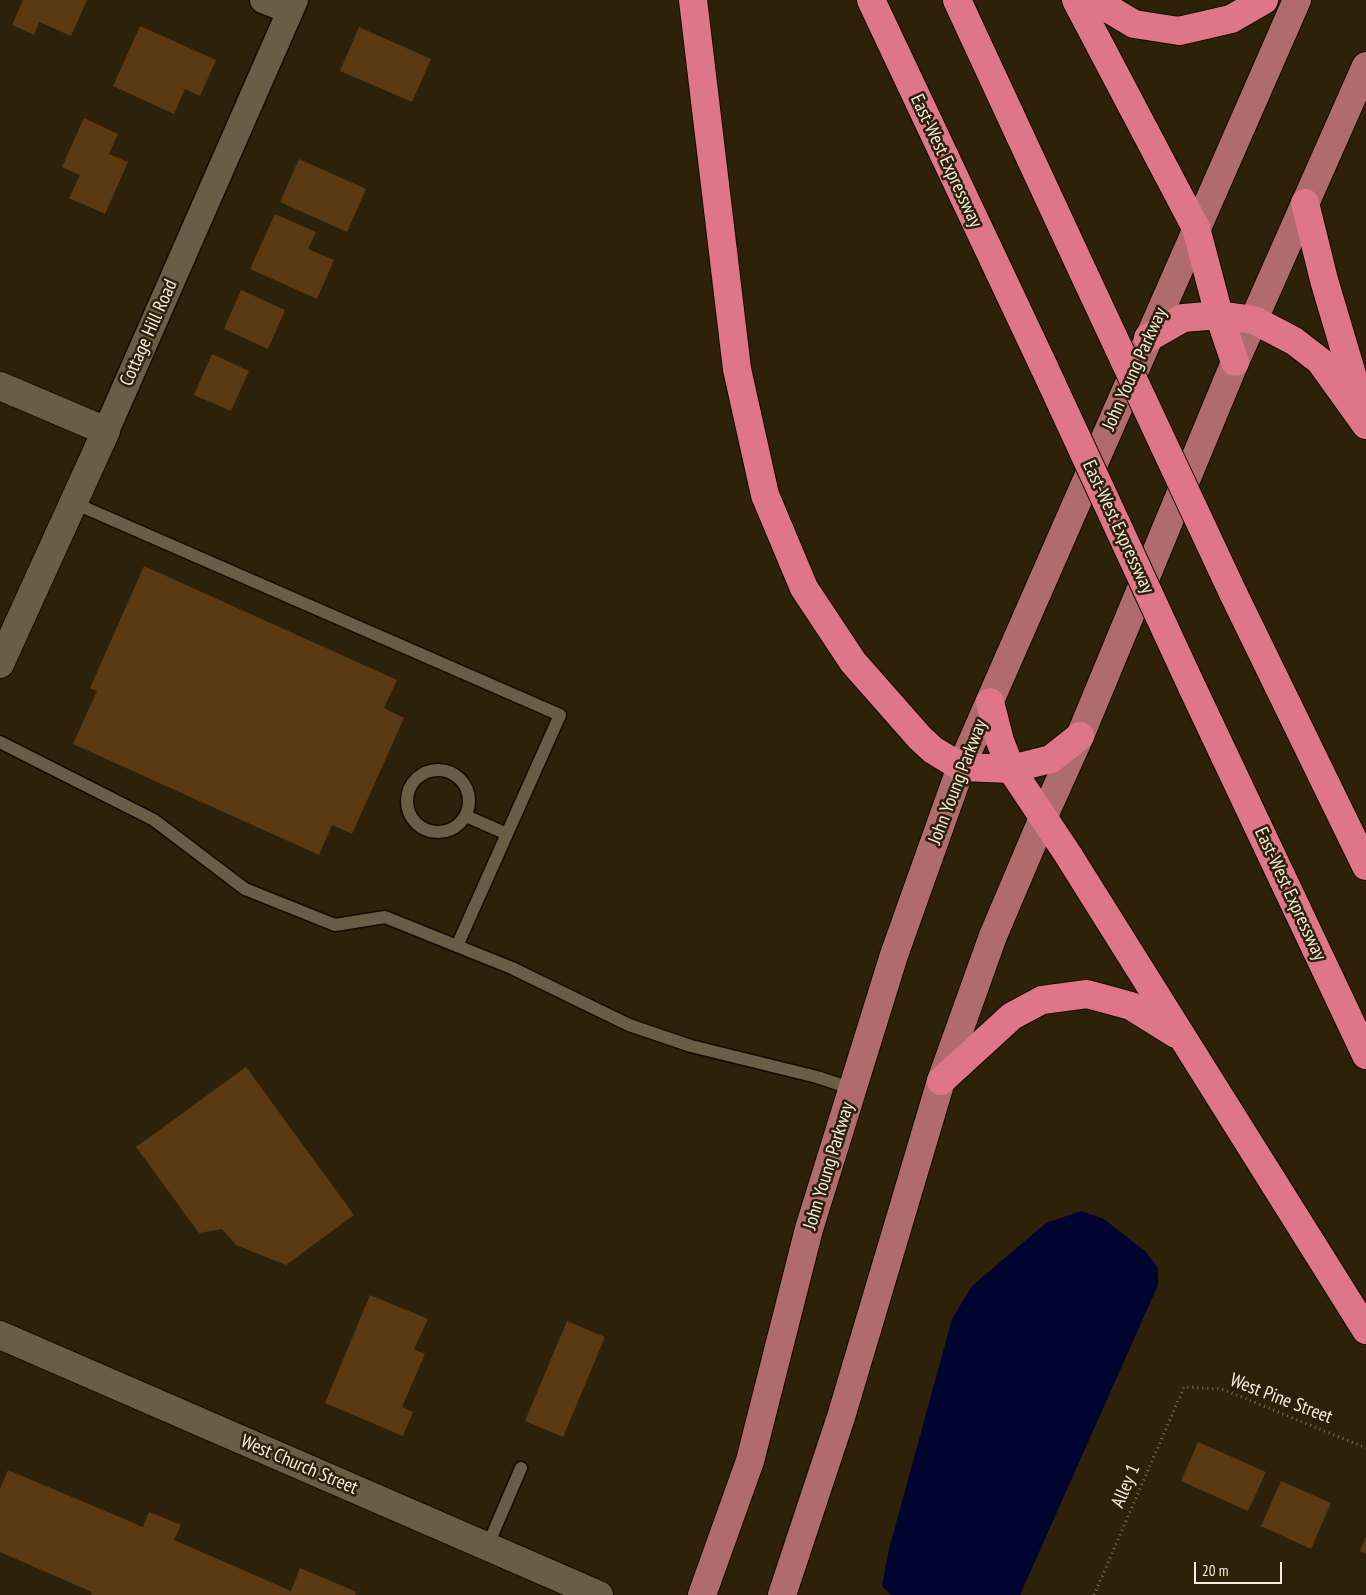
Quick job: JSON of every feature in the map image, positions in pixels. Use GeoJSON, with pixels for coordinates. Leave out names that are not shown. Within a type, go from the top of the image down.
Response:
{"type":"FeatureCollection","features":[{"type":"Feature","properties":{"kind":"highway"},"geometry":{"type":"LineString","coordinates":[[693,0],[737,369],[765,495],[804,588],[853,662],[920,738],[933,750],[961,767],[1011,769],[1051,760],[1080,736]]}},
{"type":"Feature","properties":{"kind":"highway","name":"East-West Expressway"},"geometry":{"type":"LineString","coordinates":[[871,0],[1366,1055]]}},
{"type":"Feature","properties":{"kind":"highway"},"geometry":{"type":"LineString","coordinates":[[957,0],[1233,594],[1366,866]]}},
{"type":"Feature","properties":{"kind":"highway"},"geometry":{"type":"LineString","coordinates":[[1076,0],[1196,228],[1219,314],[1235,362]]}},
{"type":"Feature","properties":{"kind":"highway"},"geometry":{"type":"LineString","coordinates":[[1094,0],[1134,24],[1179,31],[1231,19],[1264,0]]}},
{"type":"Feature","properties":{"kind":"highway"},"geometry":{"type":"LineString","coordinates":[[1305,203],[1324,280],[1366,423]]}},
{"type":"Feature","properties":{"kind":"highway"},"geometry":{"type":"LineString","coordinates":[[1148,338],[1183,318],[1219,314],[1254,320],[1294,341],[1320,361],[1366,423]]}},
{"type":"Feature","properties":{"kind":"highway"},"geometry":{"type":"LineString","coordinates":[[990,702],[1000,741],[1011,769],[1067,853],[1366,1330]]}},
{"type":"Feature","properties":{"kind":"highway"},"geometry":{"type":"LineString","coordinates":[[941,1081],[1012,1016],[1042,1000],[1087,994],[1131,1006],[1182,1038]]}},
{"type":"Feature","properties":{"kind":"main road","name":"John Young Parkway"},"geometry":{"type":"LineString","coordinates":[[702,1595],[750,1461],[808,1229],[894,956],[961,767],[1297,0]]}},
{"type":"Feature","properties":{"kind":"main road"},"geometry":{"type":"LineString","coordinates":[[782,1595],[841,1417],[941,1081],[993,936],[1080,736],[1235,362],[1366,66]]}},
{"type":"Feature","properties":{"kind":"street"},"geometry":{"type":"LineString","coordinates":[[262,0],[293,6]]}},
{"type":"Feature","properties":{"kind":"street","name":"Cottage Hill Road"},"geometry":{"type":"LineString","coordinates":[[0,664],[74,503],[293,6]]}},
{"type":"Feature","properties":{"kind":"street"},"geometry":{"type":"LineString","coordinates":[[0,386],[106,431]]}},
{"type":"Feature","properties":{"kind":"street","name":"West Church Street"},"geometry":{"type":"LineString","coordinates":[[0,1335],[599,1595]]}},
{"type":"Feature","properties":{"kind":"lane"},"geometry":{"type":"LineString","coordinates":[[74,503],[560,714],[458,946]]}},
{"type":"Feature","properties":{"kind":"lane"},"geometry":{"type":"LineString","coordinates":[[0,742],[154,820],[245,889],[335,925],[385,917],[512,968],[629,1025],[691,1046],[817,1077],[852,1089]]}},
{"type":"Feature","properties":{"kind":"lane"},"geometry":{"type":"LineString","coordinates":[[430,770],[452,773],[466,787],[469,796],[470,806],[466,816],[452,830],[442,833],[422,829],[408,813],[406,802],[408,791],[420,774],[430,770]]}},
{"type":"Feature","properties":{"kind":"lane"},"geometry":{"type":"LineString","coordinates":[[466,816],[507,834]]}},
{"type":"Feature","properties":{"kind":"lane"},"geometry":{"type":"LineString","coordinates":[[487,1547],[521,1468]]}},
{"type":"Feature","properties":{"kind":"path","name":"West Pine Street"},"geometry":{"type":"LineString","coordinates":[[1184,1387],[1222,1389],[1366,1448]]}},
{"type":"Feature","properties":{"kind":"path","name":"Alley 1"},"geometry":{"type":"LineString","coordinates":[[1094,1595],[1184,1387]]}},
{"type":"Feature","properties":{"kind":"water"},"geometry":{"type":"Polygon","coordinates":[[[1081,1211],[1104,1219],[1146,1252],[1158,1268],[1158,1285],[1020,1595],[891,1595],[882,1586],[889,1549],[952,1319],[972,1286],[1046,1223],[1081,1211]]]}},
{"type":"Feature","properties":{"kind":"building"},"geometry":{"type":"Polygon","coordinates":[[[23,0],[87,0],[71,36],[39,22],[34,35],[12,25],[23,0]]]}},
{"type":"Feature","properties":{"kind":"building"},"geometry":{"type":"Polygon","coordinates":[[[140,26],[216,60],[200,96],[185,89],[174,114],[113,86],[140,26]]]}},
{"type":"Feature","properties":{"kind":"building"},"geometry":{"type":"Polygon","coordinates":[[[359,27],[431,59],[412,102],[340,71],[359,27]]]}},
{"type":"Feature","properties":{"kind":"building"},"geometry":{"type":"Polygon","coordinates":[[[84,118],[118,134],[109,154],[128,162],[105,214],[69,198],[80,175],[62,167],[84,118]]]}},
{"type":"Feature","properties":{"kind":"building"},"geometry":{"type":"Polygon","coordinates":[[[299,159],[366,189],[347,232],[280,202],[299,159]]]}},
{"type":"Feature","properties":{"kind":"building"},"geometry":{"type":"Polygon","coordinates":[[[275,214],[316,232],[308,249],[334,260],[317,299],[250,269],[275,214]]]}},
{"type":"Feature","properties":{"kind":"building"},"geometry":{"type":"Polygon","coordinates":[[[241,290],[285,310],[268,349],[224,329],[241,290]]]}},
{"type":"Feature","properties":{"kind":"building"},"geometry":{"type":"Polygon","coordinates":[[[212,354],[249,371],[231,411],[194,395],[212,354]]]}},
{"type":"Feature","properties":{"kind":"building"},"geometry":{"type":"Polygon","coordinates":[[[144,566],[397,680],[384,708],[404,718],[352,834],[332,825],[319,855],[73,744],[97,691],[90,688],[144,566]]]}},
{"type":"Feature","properties":{"kind":"building"},"geometry":{"type":"Polygon","coordinates":[[[246,1067],[354,1215],[286,1265],[236,1245],[222,1229],[199,1233],[136,1147],[246,1067]]]}},
{"type":"Feature","properties":{"kind":"building"},"geometry":{"type":"Polygon","coordinates":[[[370,1295],[428,1319],[414,1349],[425,1354],[402,1407],[413,1412],[403,1436],[325,1403],[370,1295]]]}},
{"type":"Feature","properties":{"kind":"building"},"geometry":{"type":"Polygon","coordinates":[[[567,1321],[605,1337],[563,1437],[525,1421],[567,1321]]]}},
{"type":"Feature","properties":{"kind":"building"},"geometry":{"type":"Polygon","coordinates":[[[1198,1442],[1266,1472],[1248,1511],[1181,1481],[1198,1442]]]}},
{"type":"Feature","properties":{"kind":"building"},"geometry":{"type":"Polygon","coordinates":[[[8,1470],[143,1527],[149,1512],[181,1525],[174,1540],[291,1591],[300,1568],[357,1592],[355,1595],[91,1595],[92,1592],[0,1552],[0,1489],[8,1470]]]}},
{"type":"Feature","properties":{"kind":"building"},"geometry":{"type":"Polygon","coordinates":[[[1281,1481],[1331,1503],[1311,1549],[1261,1526],[1281,1481]]]}},
{"type":"Feature","properties":{"kind":"building"},"geometry":{"type":"Polygon","coordinates":[[[1366,1537],[1366,1554],[1360,1551],[1366,1537]]]}}]}
